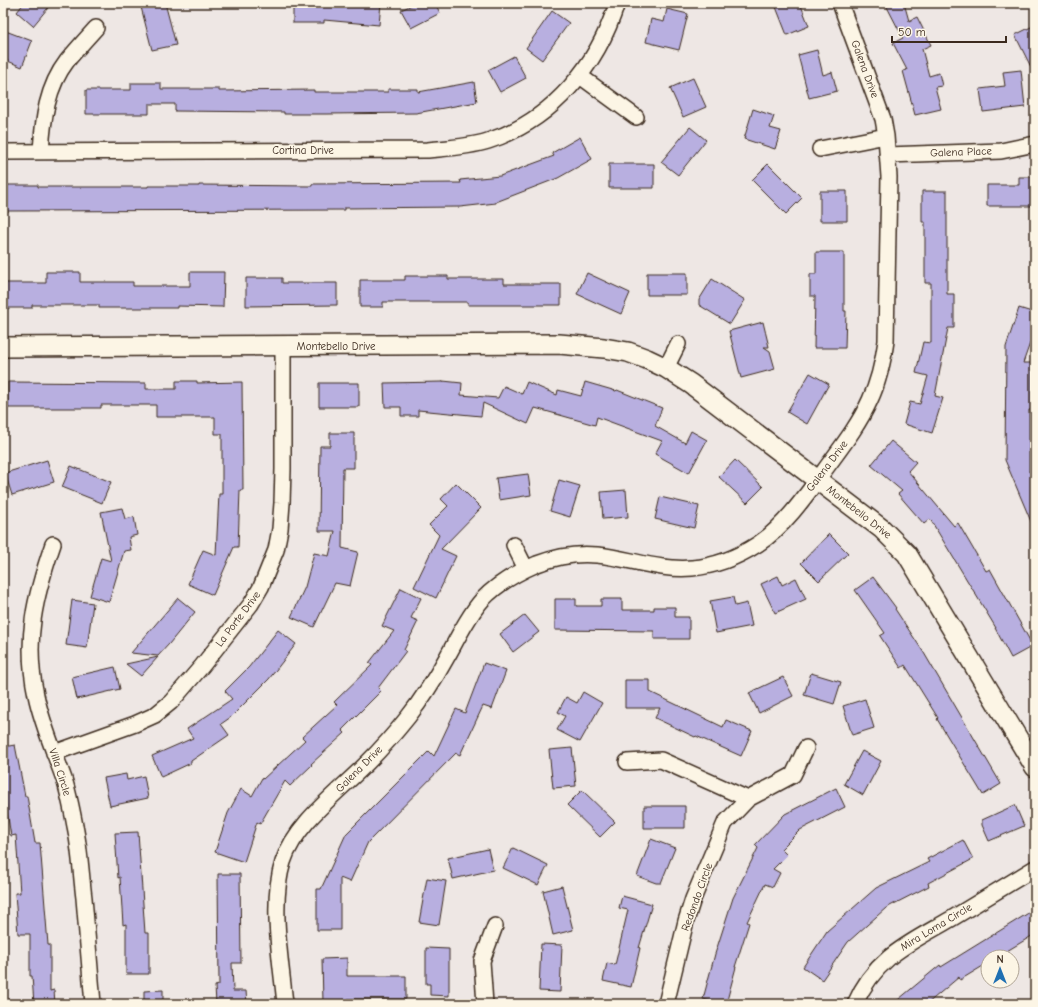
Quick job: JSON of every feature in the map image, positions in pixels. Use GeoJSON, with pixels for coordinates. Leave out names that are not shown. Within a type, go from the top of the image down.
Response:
{"type":"FeatureCollection","features":[{"type":"Feature","properties":{"kind":"street","name":"Cortina Drive"},"geometry":{"type":"LineString","coordinates":[[3,152],[420,150],[462,147],[489,140],[520,128],[541,114],[561,96],[580,76],[600,45],[611,22],[617,3]]}},
{"type":"Feature","properties":{"kind":"street","name":"Galena Drive"},"geometry":{"type":"LineString","coordinates":[[285,1004],[277,916],[277,896],[282,866],[292,841],[318,810],[368,762],[410,715],[447,658],[471,614],[482,600],[510,577],[526,569],[546,561],[577,554],[596,555],[643,565],[667,568],[691,568],[714,565],[736,557],[765,539],[779,528],[818,480],[858,423],[877,384],[883,362],[886,341],[889,177],[886,136],[883,119],[840,3]]}},
{"type":"Feature","properties":{"kind":"street"},"geometry":{"type":"LineString","coordinates":[[41,151],[42,128],[52,86],[66,62],[96,28]]}},
{"type":"Feature","properties":{"kind":"street"},"geometry":{"type":"LineString","coordinates":[[580,76],[636,117]]}},
{"type":"Feature","properties":{"kind":"street"},"geometry":{"type":"LineString","coordinates":[[820,149],[886,136]]}},
{"type":"Feature","properties":{"kind":"street","name":"Galena Place"},"geometry":{"type":"LineString","coordinates":[[887,155],[1001,151],[1035,144]]}},
{"type":"Feature","properties":{"kind":"street","name":"Montebello Drive"},"geometry":{"type":"LineString","coordinates":[[3,347],[559,344],[604,348],[628,352],[648,359],[666,368],[690,384],[882,528],[907,554],[1035,767]]}},
{"type":"Feature","properties":{"kind":"street"},"geometry":{"type":"LineString","coordinates":[[666,368],[678,344]]}},
{"type":"Feature","properties":{"kind":"street","name":"La Porte Drive"},"geometry":{"type":"LineString","coordinates":[[54,753],[135,724],[155,715],[171,702],[202,666],[251,604],[261,587],[276,550],[280,529],[284,469],[283,346]]}},
{"type":"Feature","properties":{"kind":"street","name":"Villa Circle"},"geometry":{"type":"LineString","coordinates":[[53,544],[43,572],[35,602],[31,627],[30,651],[36,697],[64,780],[76,827],[93,1004]]}},
{"type":"Feature","properties":{"kind":"street"},"geometry":{"type":"LineString","coordinates":[[514,545],[526,569]]}},
{"type":"Feature","properties":{"kind":"street","name":"Redondo Circle"},"geometry":{"type":"LineString","coordinates":[[666,1004],[686,921],[693,899],[725,823],[748,799],[792,775],[806,748]]}},
{"type":"Feature","properties":{"kind":"street"},"geometry":{"type":"LineString","coordinates":[[626,762],[661,760],[748,799]]}},
{"type":"Feature","properties":{"kind":"street","name":"Mira Loma Circle"},"geometry":{"type":"LineString","coordinates":[[855,1004],[869,977],[886,959],[902,947],[1035,868]]}},
{"type":"Feature","properties":{"kind":"street"},"geometry":{"type":"LineString","coordinates":[[486,1004],[482,960],[495,926]]}},
{"type":"Feature","properties":{"kind":"building"},"geometry":{"type":"Polygon","coordinates":[[[24,3],[52,3],[33,26],[17,12],[24,3]]]}},
{"type":"Feature","properties":{"kind":"building"},"geometry":{"type":"Polygon","coordinates":[[[157,3],[165,3],[176,45],[152,50],[141,7],[157,3]]]}},
{"type":"Feature","properties":{"kind":"building"},"geometry":{"type":"Polygon","coordinates":[[[293,3],[381,3],[379,25],[324,20],[324,23],[293,23],[293,3]]]}},
{"type":"Feature","properties":{"kind":"building"},"geometry":{"type":"Polygon","coordinates":[[[416,3],[435,3],[440,13],[411,28],[401,10],[416,3]]]}},
{"type":"Feature","properties":{"kind":"building"},"geometry":{"type":"Polygon","coordinates":[[[787,3],[800,3],[809,26],[787,35],[776,7],[787,3]]]}},
{"type":"Feature","properties":{"kind":"building"},"geometry":{"type":"Polygon","coordinates":[[[885,3],[904,3],[909,21],[917,17],[931,45],[922,49],[929,76],[939,73],[942,86],[935,87],[941,109],[915,115],[903,71],[907,70],[893,43],[903,38],[885,3]]]}},
{"type":"Feature","properties":{"kind":"building"},"geometry":{"type":"Polygon","coordinates":[[[667,9],[688,14],[679,50],[646,42],[651,19],[664,22],[667,9]]]}},
{"type":"Feature","properties":{"kind":"building"},"geometry":{"type":"Polygon","coordinates":[[[552,11],[569,23],[542,60],[526,48],[552,11]]]}},
{"type":"Feature","properties":{"kind":"building"},"geometry":{"type":"Polygon","coordinates":[[[1035,25],[1035,75],[1015,35],[1035,25]]]}},
{"type":"Feature","properties":{"kind":"building"},"geometry":{"type":"Polygon","coordinates":[[[3,30],[32,41],[22,67],[3,59],[3,30]]]}},
{"type":"Feature","properties":{"kind":"building"},"geometry":{"type":"Polygon","coordinates":[[[817,50],[823,75],[832,72],[837,91],[809,98],[798,55],[817,50]]]}},
{"type":"Feature","properties":{"kind":"building"},"geometry":{"type":"Polygon","coordinates":[[[514,56],[526,78],[500,92],[488,70],[514,56]]]}},
{"type":"Feature","properties":{"kind":"building"},"geometry":{"type":"Polygon","coordinates":[[[1021,70],[1025,107],[983,112],[980,89],[1005,86],[1003,72],[1021,70]]]}},
{"type":"Feature","properties":{"kind":"building"},"geometry":{"type":"Polygon","coordinates":[[[693,78],[706,107],[683,117],[670,88],[693,78]]]}},
{"type":"Feature","properties":{"kind":"building"},"geometry":{"type":"Polygon","coordinates":[[[474,82],[477,102],[416,113],[284,114],[284,112],[175,111],[175,104],[149,104],[149,114],[86,114],[86,90],[131,90],[131,83],[161,83],[161,89],[219,89],[219,91],[314,90],[314,92],[388,92],[388,89],[418,89],[418,92],[474,82]]]}},
{"type":"Feature","properties":{"kind":"building"},"geometry":{"type":"Polygon","coordinates":[[[753,109],[774,116],[770,128],[781,131],[775,149],[744,139],[753,109]]]}},
{"type":"Feature","properties":{"kind":"building"},"geometry":{"type":"Polygon","coordinates":[[[690,127],[706,140],[678,175],[661,162],[690,127]]]}},
{"type":"Feature","properties":{"kind":"building"},"geometry":{"type":"Polygon","coordinates":[[[580,137],[592,159],[558,178],[496,203],[460,207],[344,208],[344,210],[5,211],[5,185],[38,185],[38,187],[148,187],[199,185],[312,186],[312,184],[461,183],[460,180],[500,176],[554,156],[552,153],[580,137]]]}},
{"type":"Feature","properties":{"kind":"building"},"geometry":{"type":"Polygon","coordinates":[[[609,164],[654,164],[654,188],[609,188],[609,164]]]}},
{"type":"Feature","properties":{"kind":"building"},"geometry":{"type":"Polygon","coordinates":[[[768,164],[802,198],[786,214],[752,180],[768,164]]]}},
{"type":"Feature","properties":{"kind":"building"},"geometry":{"type":"Polygon","coordinates":[[[1019,177],[1035,177],[1035,206],[987,206],[987,185],[1019,185],[1019,177]]]}},
{"type":"Feature","properties":{"kind":"building"},"geometry":{"type":"Polygon","coordinates":[[[820,191],[847,191],[847,221],[820,221],[820,191]]]}},
{"type":"Feature","properties":{"kind":"building"},"geometry":{"type":"Polygon","coordinates":[[[922,191],[947,191],[947,294],[954,294],[954,328],[948,328],[935,396],[943,398],[932,433],[904,424],[910,402],[920,404],[928,376],[916,373],[923,342],[931,343],[931,283],[925,283],[925,222],[922,222],[922,191]]]}},
{"type":"Feature","properties":{"kind":"building"},"geometry":{"type":"Polygon","coordinates":[[[816,252],[844,252],[844,311],[846,311],[845,348],[814,348],[815,296],[810,296],[810,274],[816,274],[816,252]]]}},
{"type":"Feature","properties":{"kind":"building"},"geometry":{"type":"Polygon","coordinates":[[[46,272],[80,272],[80,282],[133,282],[133,286],[190,286],[190,272],[224,272],[223,307],[177,306],[177,308],[99,308],[99,305],[32,305],[32,308],[3,308],[3,283],[46,283],[46,272]]]}},
{"type":"Feature","properties":{"kind":"building"},"geometry":{"type":"Polygon","coordinates":[[[587,273],[630,293],[621,314],[577,294],[587,273]]]}},
{"type":"Feature","properties":{"kind":"building"},"geometry":{"type":"Polygon","coordinates":[[[647,273],[687,273],[687,295],[647,295],[647,273]]]}},
{"type":"Feature","properties":{"kind":"building"},"geometry":{"type":"Polygon","coordinates":[[[405,276],[448,276],[448,279],[504,279],[504,284],[561,284],[561,305],[468,305],[468,302],[383,302],[383,307],[360,307],[360,280],[405,280],[405,276]]]}},
{"type":"Feature","properties":{"kind":"building"},"geometry":{"type":"Polygon","coordinates":[[[246,278],[282,278],[282,283],[337,283],[337,305],[246,306],[246,278]]]}},
{"type":"Feature","properties":{"kind":"building"},"geometry":{"type":"Polygon","coordinates":[[[712,279],[745,300],[730,324],[699,305],[699,300],[712,279]]]}},
{"type":"Feature","properties":{"kind":"building"},"geometry":{"type":"Polygon","coordinates":[[[1019,308],[1035,313],[1035,329],[1023,363],[1032,363],[1032,410],[1029,410],[1029,472],[1035,469],[1035,531],[1005,460],[1006,347],[1019,308]]]}},
{"type":"Feature","properties":{"kind":"building"},"geometry":{"type":"Polygon","coordinates":[[[763,322],[769,347],[764,347],[770,351],[775,369],[741,378],[729,331],[763,322]]]}},
{"type":"Feature","properties":{"kind":"building"},"geometry":{"type":"Polygon","coordinates":[[[810,373],[829,384],[807,424],[787,412],[810,373]]]}},
{"type":"Feature","properties":{"kind":"building"},"geometry":{"type":"Polygon","coordinates":[[[176,381],[197,381],[197,383],[242,382],[243,490],[240,490],[238,547],[234,547],[213,595],[188,584],[203,550],[216,555],[219,494],[222,494],[222,434],[215,434],[215,417],[156,417],[156,405],[101,405],[101,408],[8,408],[8,382],[146,383],[146,389],[176,389],[176,381]]]}},
{"type":"Feature","properties":{"kind":"building"},"geometry":{"type":"Polygon","coordinates":[[[443,381],[462,383],[461,395],[498,398],[504,386],[522,394],[527,382],[557,395],[558,390],[581,396],[585,382],[616,391],[617,390],[662,408],[655,426],[685,443],[691,431],[707,440],[689,473],[655,454],[662,441],[597,417],[595,425],[535,408],[528,424],[483,403],[481,416],[418,410],[418,416],[401,416],[401,407],[385,407],[384,383],[443,381]]]}},
{"type":"Feature","properties":{"kind":"building"},"geometry":{"type":"Polygon","coordinates":[[[319,383],[359,383],[359,407],[319,407],[319,383]]]}},
{"type":"Feature","properties":{"kind":"building"},"geometry":{"type":"Polygon","coordinates":[[[330,433],[354,433],[354,468],[343,468],[342,548],[358,552],[350,586],[335,583],[314,627],[291,617],[305,587],[314,553],[329,556],[335,531],[319,531],[320,446],[330,446],[330,433]]]}},
{"type":"Feature","properties":{"kind":"building"},"geometry":{"type":"Polygon","coordinates":[[[891,441],[916,462],[908,471],[954,526],[958,523],[986,571],[990,569],[1033,646],[1011,658],[996,628],[930,519],[924,524],[898,494],[902,491],[871,465],[891,441]]]}},
{"type":"Feature","properties":{"kind":"building"},"geometry":{"type":"Polygon","coordinates":[[[47,460],[54,482],[12,495],[5,473],[47,460]]]}},
{"type":"Feature","properties":{"kind":"building"},"geometry":{"type":"Polygon","coordinates":[[[735,460],[763,487],[747,503],[719,477],[735,460]]]}},
{"type":"Feature","properties":{"kind":"building"},"geometry":{"type":"Polygon","coordinates":[[[71,466],[111,482],[102,503],[62,487],[71,466]]]}},
{"type":"Feature","properties":{"kind":"building"},"geometry":{"type":"Polygon","coordinates":[[[528,474],[531,495],[499,500],[496,478],[528,474]]]}},
{"type":"Feature","properties":{"kind":"building"},"geometry":{"type":"Polygon","coordinates":[[[559,480],[580,486],[570,517],[550,511],[559,480]]]}},
{"type":"Feature","properties":{"kind":"building"},"geometry":{"type":"Polygon","coordinates":[[[456,483],[481,508],[441,549],[456,556],[436,598],[414,587],[439,535],[429,525],[448,506],[441,499],[456,483]]]}},
{"type":"Feature","properties":{"kind":"building"},"geometry":{"type":"Polygon","coordinates":[[[626,490],[628,517],[603,519],[601,492],[626,490]]]}},
{"type":"Feature","properties":{"kind":"building"},"geometry":{"type":"Polygon","coordinates":[[[660,497],[699,506],[694,528],[655,519],[660,497]]]}},
{"type":"Feature","properties":{"kind":"building"},"geometry":{"type":"Polygon","coordinates":[[[122,508],[125,519],[134,517],[137,535],[129,537],[131,550],[124,551],[109,602],[90,596],[101,558],[111,561],[101,512],[122,508]]]}},
{"type":"Feature","properties":{"kind":"building"},"geometry":{"type":"Polygon","coordinates":[[[829,534],[848,553],[819,581],[801,563],[829,534]]]}},
{"type":"Feature","properties":{"kind":"building"},"geometry":{"type":"Polygon","coordinates":[[[778,576],[782,585],[796,578],[806,599],[775,613],[761,584],[778,576]]]}},
{"type":"Feature","properties":{"kind":"building"},"geometry":{"type":"Polygon","coordinates":[[[873,577],[896,608],[895,609],[924,653],[1001,784],[983,795],[905,665],[901,668],[880,636],[885,633],[855,590],[873,577]]]}},
{"type":"Feature","properties":{"kind":"building"},"geometry":{"type":"Polygon","coordinates":[[[401,588],[421,598],[411,618],[418,621],[404,650],[406,651],[378,688],[381,691],[342,730],[345,733],[311,764],[312,765],[290,786],[285,781],[260,824],[257,822],[244,862],[215,852],[228,813],[241,789],[252,796],[262,778],[263,779],[305,740],[302,737],[337,705],[334,702],[372,665],[369,663],[394,631],[382,626],[401,588]]]}},
{"type":"Feature","properties":{"kind":"building"},"geometry":{"type":"Polygon","coordinates":[[[733,597],[735,606],[747,603],[752,626],[716,633],[710,601],[733,597]]]}},
{"type":"Feature","properties":{"kind":"building"},"geometry":{"type":"Polygon","coordinates":[[[178,598],[195,612],[169,644],[158,656],[131,653],[178,598]]]}},
{"type":"Feature","properties":{"kind":"building"},"geometry":{"type":"Polygon","coordinates":[[[555,599],[576,599],[576,606],[601,606],[601,599],[622,599],[622,610],[654,610],[654,607],[675,607],[675,617],[689,617],[689,639],[654,639],[654,631],[555,630],[555,599]]]}},
{"type":"Feature","properties":{"kind":"building"},"geometry":{"type":"Polygon","coordinates":[[[72,600],[93,603],[87,648],[66,645],[72,600]]]}},
{"type":"Feature","properties":{"kind":"building"},"geometry":{"type":"Polygon","coordinates":[[[525,615],[539,632],[513,652],[500,634],[525,615]]]}},
{"type":"Feature","properties":{"kind":"building"},"geometry":{"type":"Polygon","coordinates":[[[278,630],[296,644],[269,679],[231,717],[221,724],[229,735],[191,761],[191,763],[161,777],[152,756],[193,738],[187,729],[232,699],[225,691],[249,667],[278,630]]]}},
{"type":"Feature","properties":{"kind":"building"},"geometry":{"type":"Polygon","coordinates":[[[158,657],[141,676],[126,664],[158,657]]]}},
{"type":"Feature","properties":{"kind":"building"},"geometry":{"type":"Polygon","coordinates":[[[484,663],[506,671],[492,709],[483,706],[460,755],[456,753],[368,842],[350,882],[340,878],[340,930],[317,930],[317,889],[321,889],[346,834],[429,751],[434,756],[456,709],[465,713],[484,663]]]}},
{"type":"Feature","properties":{"kind":"building"},"geometry":{"type":"Polygon","coordinates":[[[115,667],[120,689],[77,699],[72,677],[115,667]]]}},
{"type":"Feature","properties":{"kind":"building"},"geometry":{"type":"Polygon","coordinates":[[[811,673],[841,682],[834,704],[804,695],[811,673]]]}},
{"type":"Feature","properties":{"kind":"building"},"geometry":{"type":"Polygon","coordinates":[[[783,677],[793,696],[759,713],[749,693],[783,677]]]}},
{"type":"Feature","properties":{"kind":"building"},"geometry":{"type":"Polygon","coordinates":[[[625,680],[650,680],[650,692],[723,727],[726,720],[752,731],[741,756],[696,736],[695,737],[655,718],[660,708],[625,708],[625,680]]]}},
{"type":"Feature","properties":{"kind":"building"},"geometry":{"type":"Polygon","coordinates":[[[583,692],[602,703],[580,742],[557,730],[565,716],[558,712],[566,697],[577,703],[583,692]]]}},
{"type":"Feature","properties":{"kind":"building"},"geometry":{"type":"Polygon","coordinates":[[[865,699],[874,728],[852,735],[843,706],[865,699]]]}},
{"type":"Feature","properties":{"kind":"building"},"geometry":{"type":"Polygon","coordinates":[[[15,745],[25,796],[27,796],[35,843],[40,843],[48,945],[50,945],[50,991],[54,990],[55,1004],[34,1004],[32,976],[30,976],[30,934],[18,934],[15,893],[20,893],[16,835],[11,836],[3,788],[3,747],[15,745]]]}},
{"type":"Feature","properties":{"kind":"building"},"geometry":{"type":"Polygon","coordinates":[[[572,748],[576,786],[553,788],[549,750],[572,748]]]}},
{"type":"Feature","properties":{"kind":"building"},"geometry":{"type":"Polygon","coordinates":[[[862,751],[881,761],[863,795],[844,784],[862,751]]]}},
{"type":"Feature","properties":{"kind":"building"},"geometry":{"type":"Polygon","coordinates":[[[126,774],[127,780],[144,776],[148,798],[110,806],[104,778],[126,774]]]}},
{"type":"Feature","properties":{"kind":"building"},"geometry":{"type":"Polygon","coordinates":[[[836,788],[845,807],[800,830],[781,849],[787,855],[773,869],[780,873],[773,887],[765,884],[747,922],[749,923],[735,967],[726,1004],[703,999],[715,954],[733,898],[758,848],[755,845],[785,814],[836,788]]]}},
{"type":"Feature","properties":{"kind":"building"},"geometry":{"type":"Polygon","coordinates":[[[582,790],[615,822],[600,837],[567,805],[582,790]]]}},
{"type":"Feature","properties":{"kind":"building"},"geometry":{"type":"Polygon","coordinates":[[[1015,805],[1024,826],[989,841],[982,825],[982,820],[1015,805]]]}},
{"type":"Feature","properties":{"kind":"building"},"geometry":{"type":"Polygon","coordinates":[[[644,806],[685,806],[685,828],[644,828],[644,806]]]}},
{"type":"Feature","properties":{"kind":"building"},"geometry":{"type":"Polygon","coordinates":[[[138,832],[145,933],[149,933],[149,974],[126,974],[126,924],[123,925],[115,833],[138,832]]]}},
{"type":"Feature","properties":{"kind":"building"},"geometry":{"type":"Polygon","coordinates":[[[651,839],[675,848],[661,883],[656,883],[637,876],[651,839]]]}},
{"type":"Feature","properties":{"kind":"building"},"geometry":{"type":"Polygon","coordinates":[[[963,840],[973,859],[928,883],[929,886],[886,908],[848,942],[822,980],[803,967],[827,931],[876,888],[929,862],[927,859],[963,840]]]}},
{"type":"Feature","properties":{"kind":"building"},"geometry":{"type":"Polygon","coordinates":[[[513,848],[548,865],[538,885],[503,868],[513,848]]]}},
{"type":"Feature","properties":{"kind":"building"},"geometry":{"type":"Polygon","coordinates":[[[488,849],[493,870],[453,879],[448,858],[488,849]]]}},
{"type":"Feature","properties":{"kind":"building"},"geometry":{"type":"Polygon","coordinates":[[[218,874],[240,874],[241,963],[232,963],[233,991],[246,991],[247,1004],[216,1004],[215,986],[219,985],[218,874]]]}},
{"type":"Feature","properties":{"kind":"building"},"geometry":{"type":"Polygon","coordinates":[[[427,878],[446,881],[439,925],[419,922],[427,878]]]}},
{"type":"Feature","properties":{"kind":"building"},"geometry":{"type":"Polygon","coordinates":[[[562,886],[573,930],[553,935],[543,891],[562,886]]]}},
{"type":"Feature","properties":{"kind":"building"},"geometry":{"type":"Polygon","coordinates":[[[622,896],[652,904],[639,948],[631,987],[603,981],[607,963],[615,965],[628,910],[619,908],[622,896]]]}},
{"type":"Feature","properties":{"kind":"building"},"geometry":{"type":"Polygon","coordinates":[[[1035,909],[1035,934],[1010,949],[980,949],[980,968],[960,980],[959,977],[927,1004],[893,1004],[940,965],[941,967],[1035,909]]]}},
{"type":"Feature","properties":{"kind":"building"},"geometry":{"type":"Polygon","coordinates":[[[541,944],[562,945],[560,992],[539,991],[541,944]]]}},
{"type":"Feature","properties":{"kind":"building"},"geometry":{"type":"Polygon","coordinates":[[[426,948],[449,949],[449,996],[430,995],[430,984],[426,984],[426,948]]]}},
{"type":"Feature","properties":{"kind":"building"},"geometry":{"type":"Polygon","coordinates":[[[347,958],[347,976],[406,976],[406,999],[348,999],[348,1002],[323,1003],[322,959],[347,958]]]}},
{"type":"Feature","properties":{"kind":"building"},"geometry":{"type":"Polygon","coordinates":[[[163,990],[163,1004],[144,1004],[144,991],[163,990]]]}}]}
